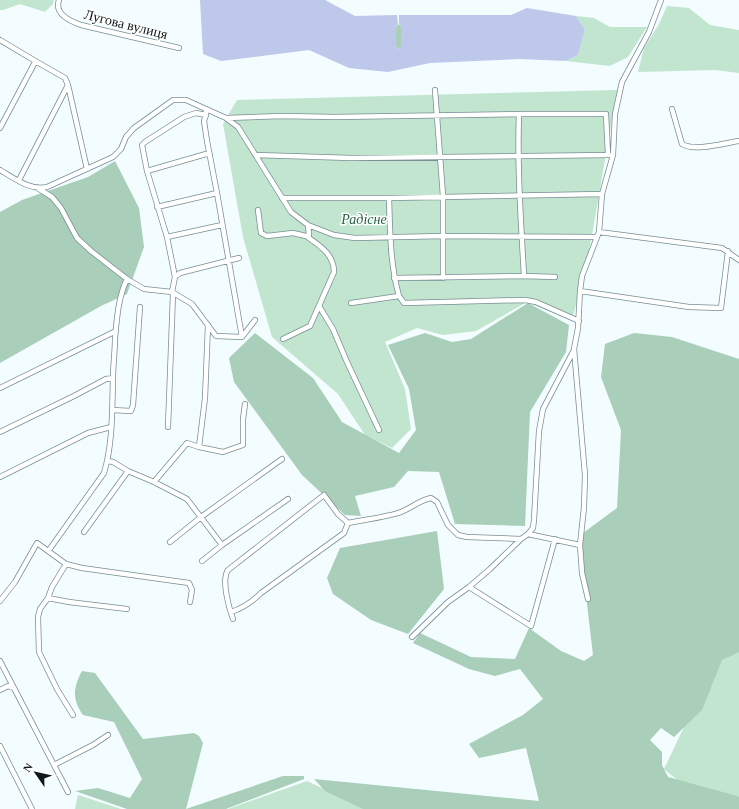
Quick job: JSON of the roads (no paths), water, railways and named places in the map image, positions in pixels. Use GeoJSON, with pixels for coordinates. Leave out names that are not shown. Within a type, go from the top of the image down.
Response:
{"type":"FeatureCollection","features":[{"type":"Feature","properties":{"kind":"street","name":"Лугова вулиця"},"geometry":{"type":"LineString","coordinates":[[59,0],[57,5],[60,12],[72,22],[179,48]]}},
{"type":"Feature","properties":{"kind":"street"},"geometry":{"type":"LineString","coordinates":[[588,599],[582,573],[580,545],[584,507],[585,475],[574,349],[579,321],[580,291],[582,276],[598,234],[602,194],[611,155],[615,114],[622,82],[649,32],[661,0]]}},
{"type":"Feature","properties":{"kind":"street"},"geometry":{"type":"LineString","coordinates":[[0,40],[65,78],[68,84],[87,169]]}},
{"type":"Feature","properties":{"kind":"street"},"geometry":{"type":"LineString","coordinates":[[0,128],[34,64],[37,62]]}},
{"type":"Feature","properties":{"kind":"street"},"geometry":{"type":"LineString","coordinates":[[19,180],[68,84]]}},
{"type":"Feature","properties":{"kind":"street"},"geometry":{"type":"LineString","coordinates":[[435,90],[444,196],[443,278]]}},
{"type":"Feature","properties":{"kind":"street"},"geometry":{"type":"LineString","coordinates":[[39,189],[47,187],[113,157],[121,149],[126,137],[134,128],[173,100],[186,100],[226,118],[238,127],[291,212],[308,225],[334,235],[355,238],[390,238],[598,234],[722,248],[739,260]]}},
{"type":"Feature","properties":{"kind":"street"},"geometry":{"type":"LineString","coordinates":[[672,108],[682,144],[686,147],[707,146],[739,141]]}},
{"type":"Feature","properties":{"kind":"street"},"geometry":{"type":"LineString","coordinates":[[206,109],[204,121],[242,337]]}},
{"type":"Feature","properties":{"kind":"street"},"geometry":{"type":"LineString","coordinates":[[168,426],[173,293],[175,277],[167,238],[147,171],[142,145],[184,116],[196,114],[206,115]]}},
{"type":"Feature","properties":{"kind":"street"},"geometry":{"type":"LineString","coordinates":[[519,114],[519,196],[524,276]]}},
{"type":"Feature","properties":{"kind":"street"},"geometry":{"type":"LineString","coordinates":[[226,118],[281,116],[335,117],[606,114],[611,155]]}},
{"type":"Feature","properties":{"kind":"street"},"geometry":{"type":"LineString","coordinates":[[147,171],[206,154],[210,155]]}},
{"type":"Feature","properties":{"kind":"street"},"geometry":{"type":"LineString","coordinates":[[256,155],[351,158],[611,155]]}},
{"type":"Feature","properties":{"kind":"street"},"geometry":{"type":"LineString","coordinates":[[0,170],[52,197],[61,208],[77,238],[127,279],[144,289],[173,293],[192,304],[216,336],[242,337]]}},
{"type":"Feature","properties":{"kind":"street"},"geometry":{"type":"LineString","coordinates":[[157,207],[217,193]]}},
{"type":"Feature","properties":{"kind":"street"},"geometry":{"type":"LineString","coordinates":[[282,198],[388,198],[602,194]]}},
{"type":"Feature","properties":{"kind":"street"},"geometry":{"type":"LineString","coordinates":[[388,198],[394,278],[399,296],[404,302],[525,300],[536,302],[579,321]]}},
{"type":"Feature","properties":{"kind":"street"},"geometry":{"type":"LineString","coordinates":[[258,210],[261,233],[267,236],[293,233],[306,236],[326,250],[334,268],[334,272],[310,326],[283,340]]}},
{"type":"Feature","properties":{"kind":"street"},"geometry":{"type":"LineString","coordinates":[[167,238],[222,225]]}},
{"type":"Feature","properties":{"kind":"street"},"geometry":{"type":"LineString","coordinates":[[306,236],[309,235],[308,225]]}},
{"type":"Feature","properties":{"kind":"street"},"geometry":{"type":"LineString","coordinates":[[580,291],[689,307],[721,308],[728,251]]}},
{"type":"Feature","properties":{"kind":"street"},"geometry":{"type":"LineString","coordinates":[[175,277],[180,273],[239,258]]}},
{"type":"Feature","properties":{"kind":"street"},"geometry":{"type":"LineString","coordinates":[[394,278],[555,277]]}},
{"type":"Feature","properties":{"kind":"street"},"geometry":{"type":"LineString","coordinates":[[49,550],[104,473],[108,461],[118,310],[122,289],[127,279]]}},
{"type":"Feature","properties":{"kind":"street"},"geometry":{"type":"LineString","coordinates":[[351,303],[399,296]]}},
{"type":"Feature","properties":{"kind":"street"},"geometry":{"type":"LineString","coordinates":[[112,410],[131,411],[133,404],[140,306]]}},
{"type":"Feature","properties":{"kind":"street"},"geometry":{"type":"LineString","coordinates":[[319,306],[333,329],[379,430]]}},
{"type":"Feature","properties":{"kind":"street"},"geometry":{"type":"LineString","coordinates":[[242,337],[255,320]]}},
{"type":"Feature","properties":{"kind":"street"},"geometry":{"type":"LineString","coordinates":[[199,447],[205,398],[208,325]]}},
{"type":"Feature","properties":{"kind":"street"},"geometry":{"type":"LineString","coordinates":[[0,388],[116,331]]}},
{"type":"Feature","properties":{"kind":"street"},"geometry":{"type":"LineString","coordinates":[[412,637],[448,602],[490,569],[533,528],[539,431],[543,410],[574,349]]}},
{"type":"Feature","properties":{"kind":"street"},"geometry":{"type":"LineString","coordinates":[[0,432],[106,380],[113,378]]}},
{"type":"Feature","properties":{"kind":"street"},"geometry":{"type":"LineString","coordinates":[[154,482],[187,443],[223,452],[243,445],[243,419],[245,404]]}},
{"type":"Feature","properties":{"kind":"street"},"geometry":{"type":"LineString","coordinates":[[0,477],[88,433],[111,427]]}},
{"type":"Feature","properties":{"kind":"street"},"geometry":{"type":"LineString","coordinates":[[170,542],[201,517],[282,459]]}},
{"type":"Feature","properties":{"kind":"street"},"geometry":{"type":"LineString","coordinates":[[108,461],[113,462],[128,471],[187,498],[222,545]]}},
{"type":"Feature","properties":{"kind":"street"},"geometry":{"type":"LineString","coordinates":[[84,532],[128,471]]}},
{"type":"Feature","properties":{"kind":"street"},"geometry":{"type":"LineString","coordinates":[[233,619],[225,573],[236,563],[324,495],[338,514],[348,523]]}},
{"type":"Feature","properties":{"kind":"street"},"geometry":{"type":"LineString","coordinates":[[348,523],[399,513],[415,506],[424,499],[431,498],[438,502],[448,525],[458,535],[467,537],[521,538]]}},
{"type":"Feature","properties":{"kind":"street"},"geometry":{"type":"LineString","coordinates":[[202,561],[222,545],[288,499]]}},
{"type":"Feature","properties":{"kind":"street"},"geometry":{"type":"LineString","coordinates":[[231,612],[251,603],[261,593],[344,533],[348,523]]}},
{"type":"Feature","properties":{"kind":"street"},"geometry":{"type":"LineString","coordinates":[[528,534],[580,545]]}},
{"type":"Feature","properties":{"kind":"street"},"geometry":{"type":"LineString","coordinates":[[469,587],[530,626],[555,539]]}},
{"type":"Feature","properties":{"kind":"street"},"geometry":{"type":"LineString","coordinates":[[0,601],[15,582],[37,542],[66,564],[82,568],[190,583],[192,590],[190,602]]}},
{"type":"Feature","properties":{"kind":"street"},"geometry":{"type":"LineString","coordinates":[[66,564],[52,587],[48,598],[44,602],[38,617],[39,652],[57,689],[73,715]]}},
{"type":"Feature","properties":{"kind":"street"},"geometry":{"type":"LineString","coordinates":[[48,598],[127,609]]}},
{"type":"Feature","properties":{"kind":"street"},"geometry":{"type":"LineString","coordinates":[[0,661],[68,792]]}},
{"type":"Feature","properties":{"kind":"street"},"geometry":{"type":"LineString","coordinates":[[0,690],[8,686],[14,688]]}},
{"type":"Feature","properties":{"kind":"street"},"geometry":{"type":"LineString","coordinates":[[54,765],[94,745],[108,735]]}},
{"type":"Feature","properties":{"kind":"street"},"geometry":{"type":"LineString","coordinates":[[0,746],[32,809]]}},
{"type":"Feature","properties":{"kind":"water"},"geometry":{"type":"Polygon","coordinates":[[[200,0],[325,0],[355,16],[397,15],[398,24],[396,26],[396,47],[398,49],[401,46],[401,26],[399,24],[399,15],[511,15],[527,8],[576,16],[585,30],[578,55],[566,61],[520,59],[430,63],[388,72],[349,68],[309,50],[221,61],[203,54],[200,0]]]}},
{"type":"Feature","properties":{"kind":"park label","name":"Радісне"},"geometry":{"type":"Point","coordinates":[364,219]}}]}
